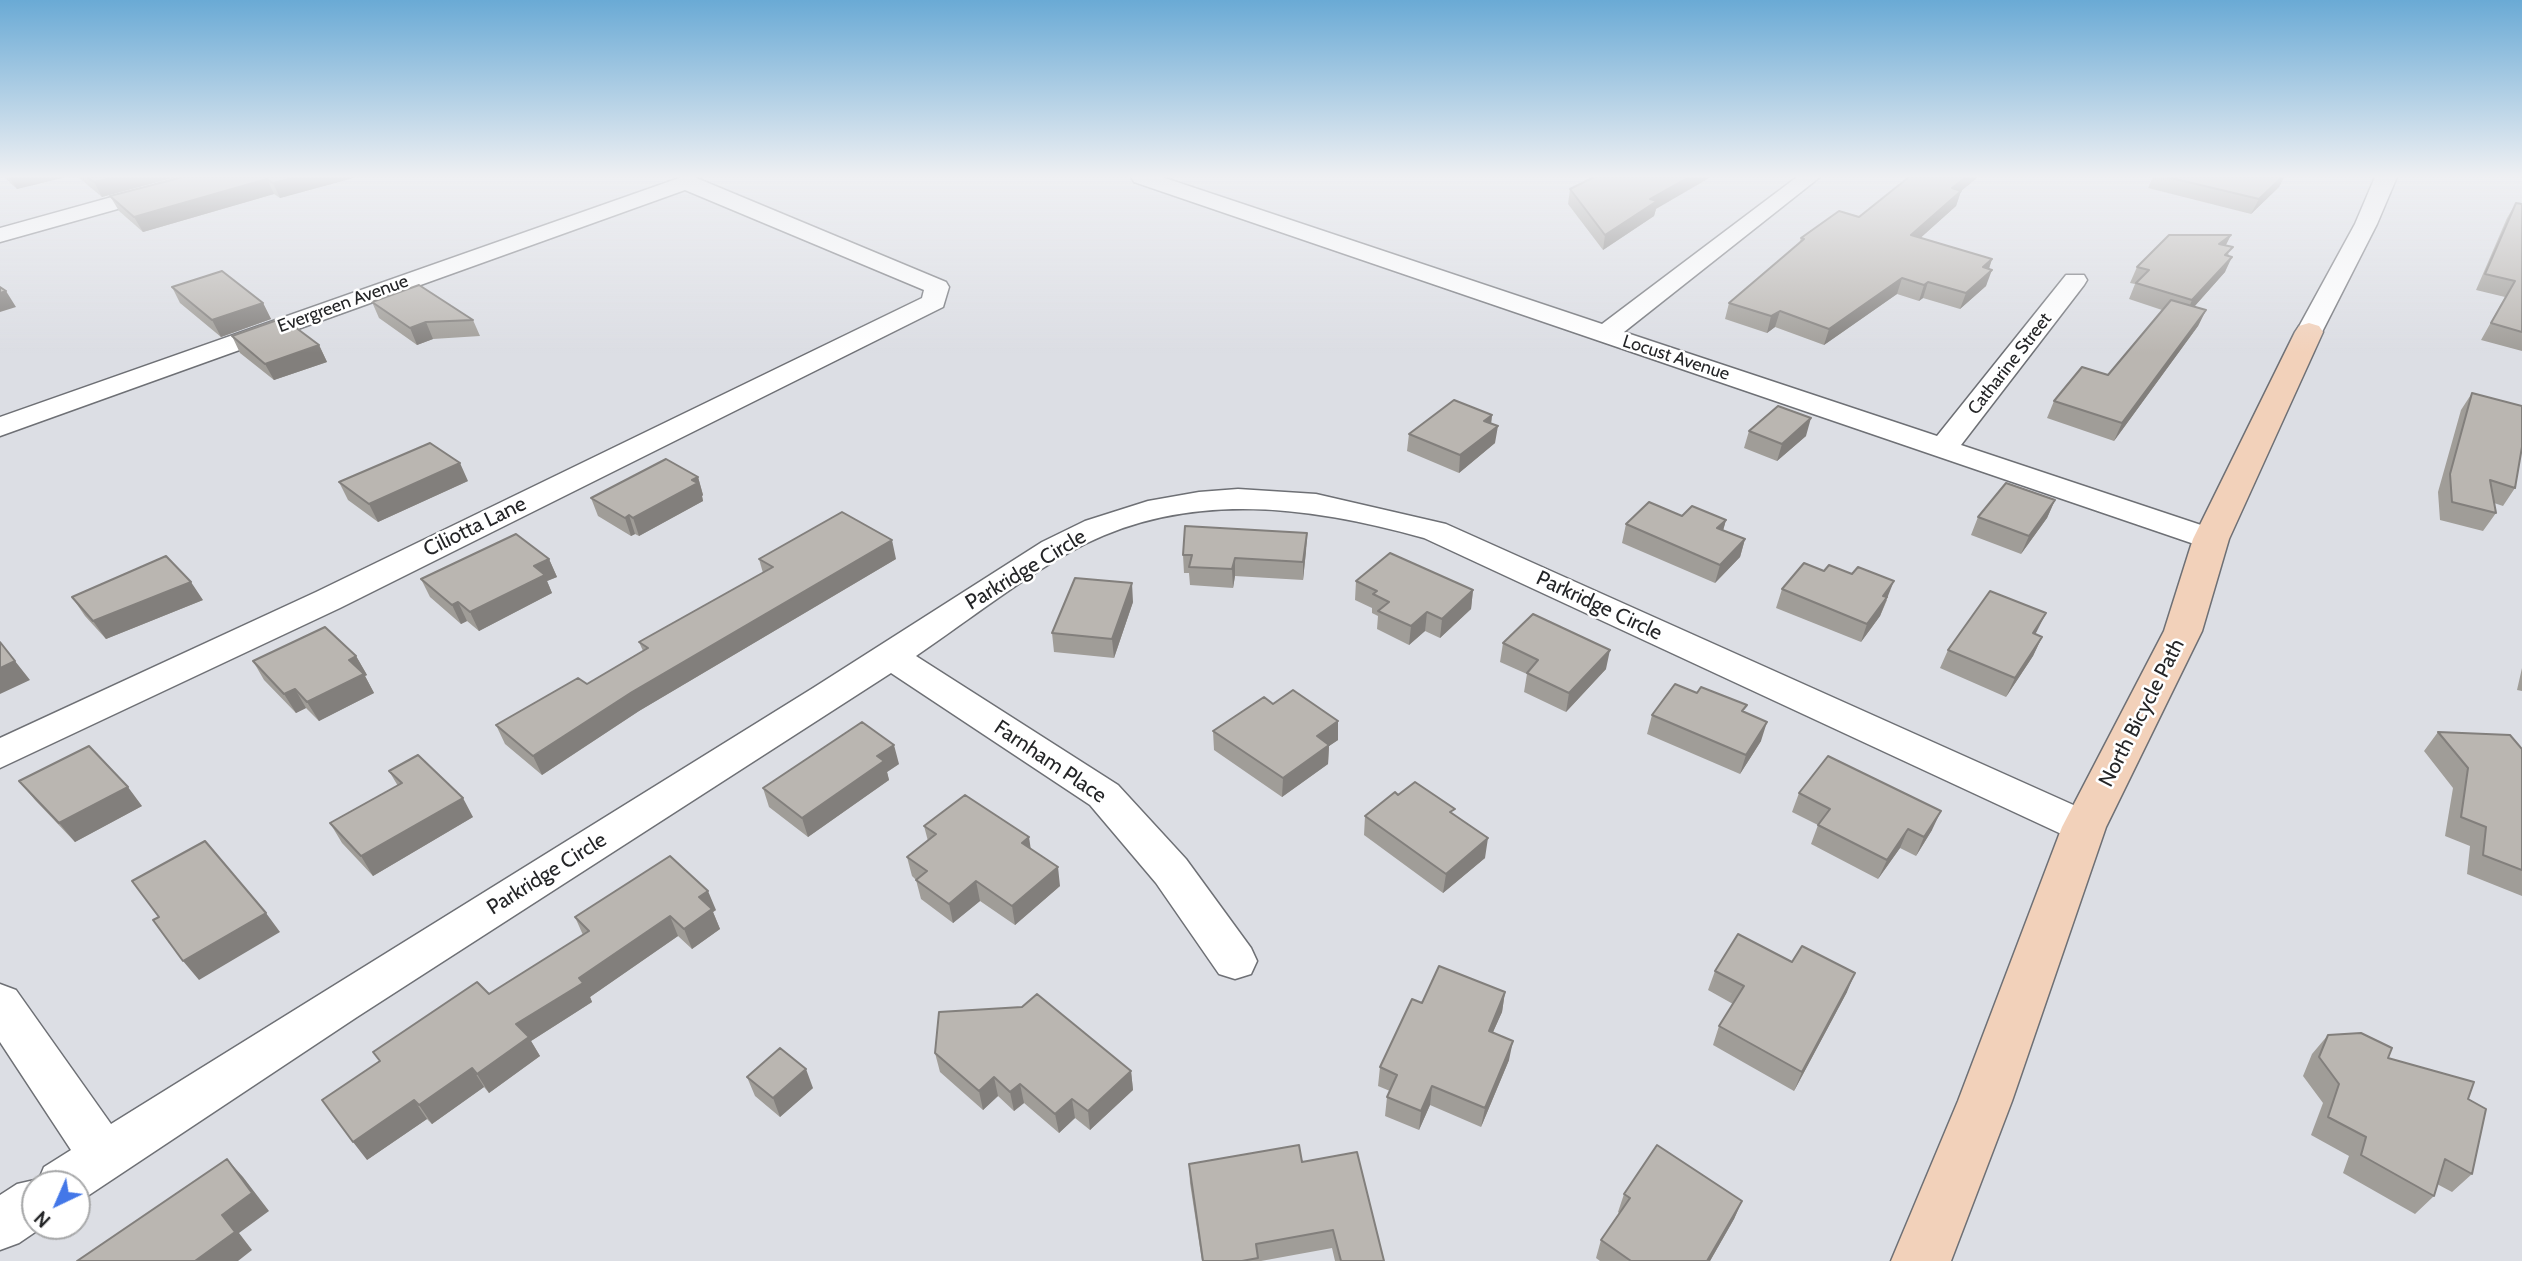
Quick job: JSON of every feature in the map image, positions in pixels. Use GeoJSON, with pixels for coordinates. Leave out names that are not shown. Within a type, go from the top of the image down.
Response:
{"type":"FeatureCollection","features":[{"type":"Feature","properties":{"kind":"street","name":"Evergreen Avenue"},"geometry":{"type":"LineString","coordinates":[[0,427],[535,236]]}},
{"type":"Feature","properties":{"kind":"street","name":"Evergreen Avenue"},"geometry":{"type":"LineString","coordinates":[[816,236],[937,286]]}},
{"type":"Feature","properties":{"kind":"street","name":"Locust Avenue"},"geometry":{"type":"LineString","coordinates":[[1316,236],[2211,538]]}},
{"type":"Feature","properties":{"kind":"street"},"geometry":{"type":"LineString","coordinates":[[1605,334],[1733,236]]}},
{"type":"Feature","properties":{"kind":"street","name":"North Bicycle Path"},"geometry":{"type":"LineString","coordinates":[[1921,1261],[1984,1101],[2084,828],[2183,631],[2211,538],[2309,332],[2360,236]]}},
{"type":"Feature","properties":{"kind":"street","name":"Catharine Street"},"geometry":{"type":"LineString","coordinates":[[1944,447],[2075,280]]}},
{"type":"Feature","properties":{"kind":"street","name":"Ciliotta Lane"},"geometry":{"type":"LineString","coordinates":[[0,754],[328,600],[934,302],[937,286]]}},
{"type":"Feature","properties":{"kind":"street","name":"Parkridge Circle"},"geometry":{"type":"LineString","coordinates":[[83,1170],[891,656],[1062,544],[1116,519],[1176,504],[1233,498],[1291,499],[1343,506],[1435,531],[2084,828]]}},
{"type":"Feature","properties":{"kind":"street","name":"Farnham Place"},"geometry":{"type":"LineString","coordinates":[[891,656],[1104,795],[1171,871],[1235,961]]}},
{"type":"Feature","properties":{"kind":"street"},"geometry":{"type":"LineString","coordinates":[[0,1004],[104,1156]]}},
{"type":"Feature","properties":{"kind":"street"},"geometry":{"type":"LineString","coordinates":[[0,1225],[21,1211]]}},
{"type":"Feature","properties":{"kind":"building"},"geometry":{"type":"Polygon","coordinates":[[[1914,236],[1992,259],[1983,267],[1992,270],[1966,293],[1902,278],[1829,329],[1780,311],[1771,316],[1729,303],[1804,239],[1801,238],[1914,236]]]}},
{"type":"Feature","properties":{"kind":"building"},"geometry":{"type":"Polygon","coordinates":[[[2168,236],[2230,236],[2219,244],[2233,247],[2225,255],[2232,257],[2192,300],[2136,283],[2149,270],[2137,267],[2168,236]]]}},
{"type":"Feature","properties":{"kind":"building"},"geometry":{"type":"Polygon","coordinates":[[[2502,236],[2522,236],[2522,332],[2491,323],[2515,281],[2485,274],[2502,236]]]}},
{"type":"Feature","properties":{"kind":"building"},"geometry":{"type":"Polygon","coordinates":[[[222,271],[263,303],[212,320],[172,287],[222,271]]]}},
{"type":"Feature","properties":{"kind":"building"},"geometry":{"type":"Polygon","coordinates":[[[419,285],[473,320],[426,322],[410,328],[372,302],[419,285]]]}},
{"type":"Feature","properties":{"kind":"building"},"geometry":{"type":"Polygon","coordinates":[[[2171,300],[2206,310],[2122,423],[2054,401],[2082,367],[2108,375],[2171,300]]]}},
{"type":"Feature","properties":{"kind":"building"},"geometry":{"type":"Polygon","coordinates":[[[283,318],[319,345],[265,364],[232,336],[283,318]]]}},
{"type":"Feature","properties":{"kind":"building"},"geometry":{"type":"Polygon","coordinates":[[[2472,393],[2522,406],[2522,447],[2515,488],[2490,480],[2496,513],[2452,502],[2450,474],[2472,393]]]}},
{"type":"Feature","properties":{"kind":"building"},"geometry":{"type":"Polygon","coordinates":[[[1454,400],[1492,415],[1484,421],[1498,426],[1460,455],[1409,434],[1454,400]]]}},
{"type":"Feature","properties":{"kind":"building"},"geometry":{"type":"Polygon","coordinates":[[[1778,406],[1811,418],[1782,444],[1749,431],[1778,406]]]}},
{"type":"Feature","properties":{"kind":"building"},"geometry":{"type":"Polygon","coordinates":[[[430,443],[460,463],[369,504],[339,482],[430,443]]]}},
{"type":"Feature","properties":{"kind":"building"},"geometry":{"type":"Polygon","coordinates":[[[666,459],[698,477],[692,480],[698,483],[633,518],[629,515],[625,518],[591,498],[666,459]]]}},
{"type":"Feature","properties":{"kind":"building"},"geometry":{"type":"Polygon","coordinates":[[[2006,483],[2055,500],[2029,536],[1978,517],[2006,483]]]}},
{"type":"Feature","properties":{"kind":"building"},"geometry":{"type":"Polygon","coordinates":[[[1649,502],[1682,516],[1692,506],[1726,520],[1717,528],[1745,539],[1720,565],[1626,524],[1649,502]]]}},
{"type":"Feature","properties":{"kind":"building"},"geometry":{"type":"Polygon","coordinates":[[[842,512],[892,540],[632,692],[533,756],[496,725],[578,678],[587,684],[648,648],[639,642],[773,567],[759,559],[842,512]]]}},
{"type":"Feature","properties":{"kind":"building"},"geometry":{"type":"Polygon","coordinates":[[[1185,526],[1307,533],[1303,562],[1235,558],[1232,569],[1189,567],[1192,555],[1183,555],[1185,526]]]}},
{"type":"Feature","properties":{"kind":"building"},"geometry":{"type":"Polygon","coordinates":[[[516,534],[549,559],[534,566],[545,575],[470,612],[458,602],[452,605],[421,579],[516,534]]]}},
{"type":"Feature","properties":{"kind":"building"},"geometry":{"type":"Polygon","coordinates":[[[1390,553],[1473,590],[1442,619],[1427,612],[1411,626],[1378,611],[1389,602],[1373,594],[1377,591],[1356,581],[1390,553]]]}},
{"type":"Feature","properties":{"kind":"building"},"geometry":{"type":"Polygon","coordinates":[[[166,556],[191,582],[93,621],[72,597],[166,556]]]}},
{"type":"Feature","properties":{"kind":"building"},"geometry":{"type":"Polygon","coordinates":[[[1804,563],[1824,571],[1829,565],[1852,574],[1858,567],[1894,581],[1883,596],[1887,597],[1867,624],[1782,589],[1804,563]]]}},
{"type":"Feature","properties":{"kind":"building"},"geometry":{"type":"Polygon","coordinates":[[[1075,578],[1132,583],[1112,639],[1052,633],[1075,578]]]}},
{"type":"Feature","properties":{"kind":"building"},"geometry":{"type":"Polygon","coordinates":[[[1990,591],[2046,613],[2033,633],[2042,637],[2015,678],[1948,650],[1990,591]]]}},
{"type":"Feature","properties":{"kind":"building"},"geometry":{"type":"Polygon","coordinates":[[[1533,614],[1610,650],[1569,693],[1527,673],[1538,660],[1503,643],[1533,614]]]}},
{"type":"Feature","properties":{"kind":"building"},"geometry":{"type":"Polygon","coordinates":[[[325,627],[356,656],[349,660],[364,674],[307,702],[295,689],[284,694],[253,661],[325,627]]]}},
{"type":"Feature","properties":{"kind":"building"},"geometry":{"type":"Polygon","coordinates":[[[0,642],[15,661],[0,668],[0,642]]]}},
{"type":"Feature","properties":{"kind":"building"},"geometry":{"type":"Polygon","coordinates":[[[1675,684],[1697,693],[1701,687],[1747,705],[1742,711],[1767,722],[1746,755],[1652,715],[1675,684]]]}},
{"type":"Feature","properties":{"kind":"building"},"geometry":{"type":"Polygon","coordinates":[[[1293,690],[1338,721],[1317,736],[1329,745],[1283,778],[1213,731],[1264,697],[1273,704],[1293,690]]]}},
{"type":"Feature","properties":{"kind":"building"},"geometry":{"type":"Polygon","coordinates":[[[862,722],[894,745],[877,756],[884,761],[802,818],[763,788],[862,722]]]}},
{"type":"Feature","properties":{"kind":"building"},"geometry":{"type":"Polygon","coordinates":[[[2438,732],[2510,735],[2522,749],[2522,870],[2483,855],[2486,827],[2461,817],[2468,768],[2438,732]]]}},
{"type":"Feature","properties":{"kind":"building"},"geometry":{"type":"Polygon","coordinates":[[[89,746],[128,787],[59,823],[19,781],[89,746]]]}},
{"type":"Feature","properties":{"kind":"building"},"geometry":{"type":"Polygon","coordinates":[[[418,755],[463,798],[361,856],[330,823],[402,783],[389,771],[418,755]]]}},
{"type":"Feature","properties":{"kind":"building"},"geometry":{"type":"Polygon","coordinates":[[[1828,756],[1941,811],[1924,837],[1908,829],[1887,860],[1818,825],[1830,809],[1799,793],[1828,756]]]}},
{"type":"Feature","properties":{"kind":"building"},"geometry":{"type":"Polygon","coordinates":[[[1415,782],[1455,809],[1450,812],[1488,838],[1446,874],[1365,816],[1395,792],[1398,795],[1415,782]]]}},
{"type":"Feature","properties":{"kind":"building"},"geometry":{"type":"Polygon","coordinates":[[[965,795],[1029,837],[1022,843],[1058,867],[1012,906],[976,881],[949,904],[916,880],[927,871],[907,857],[936,834],[924,826],[965,795]]]}},
{"type":"Feature","properties":{"kind":"building"},"geometry":{"type":"Polygon","coordinates":[[[205,841],[266,913],[183,961],[153,920],[159,917],[132,881],[205,841]]]}},
{"type":"Feature","properties":{"kind":"building"},"geometry":{"type":"Polygon","coordinates":[[[670,856],[708,891],[699,897],[712,909],[684,929],[670,916],[579,978],[583,983],[516,1024],[529,1037],[477,1074],[472,1068],[419,1105],[414,1100],[353,1142],[322,1100],[380,1061],[373,1052],[477,982],[489,994],[589,931],[575,917],[670,856]]]}},
{"type":"Feature","properties":{"kind":"building"},"geometry":{"type":"Polygon","coordinates":[[[1738,934],[1792,962],[1802,946],[1855,973],[1802,1072],[1719,1026],[1744,986],[1715,971],[1738,934]]]}},
{"type":"Feature","properties":{"kind":"building"},"geometry":{"type":"Polygon","coordinates":[[[1439,966],[1505,992],[1489,1031],[1513,1041],[1485,1108],[1432,1086],[1421,1111],[1387,1097],[1397,1075],[1380,1067],[1412,999],[1422,1003],[1439,966]]]}},
{"type":"Feature","properties":{"kind":"building"},"geometry":{"type":"Polygon","coordinates":[[[1037,994],[1131,1071],[1088,1111],[1072,1099],[1055,1114],[1020,1084],[1010,1092],[994,1077],[979,1091],[935,1053],[939,1012],[1022,1007],[1037,994]]]}},
{"type":"Feature","properties":{"kind":"building"},"geometry":{"type":"Polygon","coordinates":[[[2361,1033],[2392,1048],[2388,1058],[2474,1082],[2468,1099],[2486,1109],[2472,1174],[2445,1159],[2434,1196],[2361,1155],[2366,1137],[2328,1117],[2339,1084],[2319,1057],[2328,1035],[2361,1033]]]}},
{"type":"Feature","properties":{"kind":"building"},"geometry":{"type":"Polygon","coordinates":[[[780,1048],[806,1069],[773,1098],[747,1077],[780,1048]]]}},
{"type":"Feature","properties":{"kind":"building"},"geometry":{"type":"Polygon","coordinates":[[[1299,1145],[1302,1162],[1357,1152],[1384,1261],[1341,1261],[1333,1230],[1256,1244],[1258,1258],[1242,1261],[1203,1261],[1189,1164],[1299,1145]]]}},
{"type":"Feature","properties":{"kind":"building"},"geometry":{"type":"Polygon","coordinates":[[[1657,1145],[1742,1201],[1707,1261],[1631,1261],[1601,1240],[1630,1198],[1624,1194],[1657,1145]]]}},
{"type":"Feature","properties":{"kind":"building"},"geometry":{"type":"Polygon","coordinates":[[[227,1159],[252,1193],[222,1215],[235,1232],[195,1261],[77,1261],[227,1159]]]}}]}
